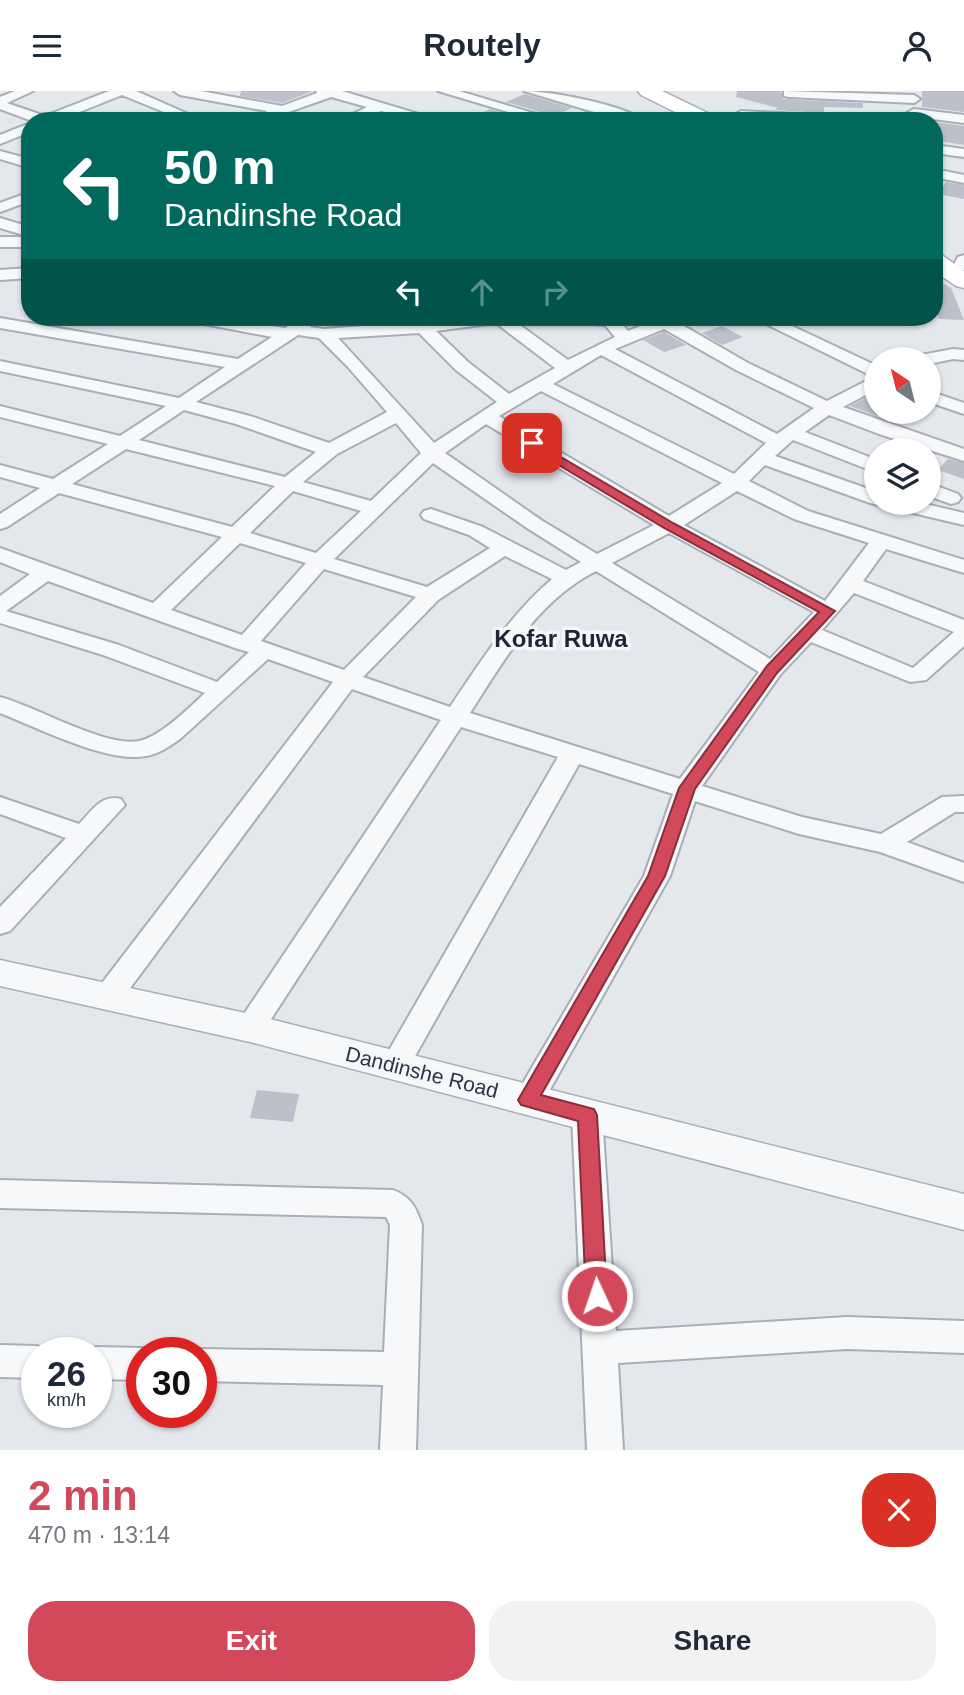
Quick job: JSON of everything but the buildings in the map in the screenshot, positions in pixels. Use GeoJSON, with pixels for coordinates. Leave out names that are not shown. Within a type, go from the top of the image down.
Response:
{"type":"FeatureCollection","features":[{"type":"Feature","properties":{"kind":"main road"},"geometry":{"type":"LineString","coordinates":[[629,91],[671,112]]}},
{"type":"Feature","properties":{"kind":"main road"},"geometry":{"type":"LineString","coordinates":[[647,91],[690,112]]}},
{"type":"Feature","properties":{"kind":"main road"},"geometry":{"type":"LineString","coordinates":[[943,256],[962,270]]}},
{"type":"Feature","properties":{"kind":"main road"},"geometry":{"type":"LineString","coordinates":[[943,263],[962,270]]}},
{"type":"Feature","properties":{"kind":"street"},"geometry":{"type":"LineString","coordinates":[[0,103],[27,91]]}},
{"type":"Feature","properties":{"kind":"street"},"geometry":{"type":"LineString","coordinates":[[69,112],[122,91],[177,112]]}},
{"type":"Feature","properties":{"kind":"street"},"geometry":{"type":"LineString","coordinates":[[180,91],[282,110]]}},
{"type":"Feature","properties":{"kind":"street"},"geometry":{"type":"LineString","coordinates":[[356,101],[383,91]]}},
{"type":"Feature","properties":{"kind":"street"},"geometry":{"type":"LineString","coordinates":[[444,91],[521,112]]}},
{"type":"Feature","properties":{"kind":"street"},"geometry":{"type":"LineString","coordinates":[[453,112],[496,91]]}},
{"type":"Feature","properties":{"kind":"street"},"geometry":{"type":"LineString","coordinates":[[530,91],[610,112]]}},
{"type":"Feature","properties":{"kind":"street"},"geometry":{"type":"LineString","coordinates":[[277,112],[330,92],[378,107],[407,112]]}},
{"type":"Feature","properties":{"kind":"street"},"geometry":{"type":"LineString","coordinates":[[748,112],[780,97],[914,106],[937,112]]}},
{"type":"Feature","properties":{"kind":"street"},"geometry":{"type":"LineString","coordinates":[[0,103],[23,112]]}},
{"type":"Feature","properties":{"kind":"street"},"geometry":{"type":"LineString","coordinates":[[366,112],[378,107]]}},
{"type":"Feature","properties":{"kind":"street"},"geometry":{"type":"LineString","coordinates":[[943,114],[964,119]]}},
{"type":"Feature","properties":{"kind":"street"},"geometry":{"type":"LineString","coordinates":[[0,120],[21,126]]}},
{"type":"Feature","properties":{"kind":"street"},"geometry":{"type":"LineString","coordinates":[[0,140],[21,131]]}},
{"type":"Feature","properties":{"kind":"street"},"geometry":{"type":"LineString","coordinates":[[943,150],[964,153]]}},
{"type":"Feature","properties":{"kind":"street"},"geometry":{"type":"LineString","coordinates":[[0,155],[21,161]]}},
{"type":"Feature","properties":{"kind":"street"},"geometry":{"type":"LineString","coordinates":[[943,175],[964,179]]}},
{"type":"Feature","properties":{"kind":"street"},"geometry":{"type":"LineString","coordinates":[[0,194],[21,198]]}},
{"type":"Feature","properties":{"kind":"street"},"geometry":{"type":"LineString","coordinates":[[0,208],[21,199]]}},
{"type":"Feature","properties":{"kind":"street"},"geometry":{"type":"LineString","coordinates":[[0,223],[21,229]]}},
{"type":"Feature","properties":{"kind":"street"},"geometry":{"type":"LineString","coordinates":[[0,243],[21,242]]}},
{"type":"Feature","properties":{"kind":"street"},"geometry":{"type":"LineString","coordinates":[[0,275],[21,274]]}},
{"type":"Feature","properties":{"kind":"street"},"geometry":{"type":"LineString","coordinates":[[0,323],[21,322]]}},
{"type":"Feature","properties":{"kind":"street"},"geometry":{"type":"LineString","coordinates":[[0,344],[25,326]]}},
{"type":"Feature","properties":{"kind":"street"},"geometry":{"type":"LineString","coordinates":[[51,326],[242,365]]}},
{"type":"Feature","properties":{"kind":"street"},"geometry":{"type":"LineString","coordinates":[[236,326],[255,330],[293,326]]}},
{"type":"Feature","properties":{"kind":"street"},"geometry":{"type":"LineString","coordinates":[[0,523],[300,326]]}},
{"type":"Feature","properties":{"kind":"street"},"geometry":{"type":"LineString","coordinates":[[304,326],[324,334],[354,363],[432,453],[594,562],[772,670]]}},
{"type":"Feature","properties":{"kind":"street"},"geometry":{"type":"LineString","coordinates":[[324,334],[437,326]]}},
{"type":"Feature","properties":{"kind":"street"},"geometry":{"type":"LineString","coordinates":[[510,326],[567,367]]}},
{"type":"Feature","properties":{"kind":"street"},"geometry":{"type":"LineString","coordinates":[[615,326],[625,338]]}},
{"type":"Feature","properties":{"kind":"street"},"geometry":{"type":"LineString","coordinates":[[0,704],[116,747],[144,749],[165,738],[220,691],[319,562],[432,453],[486,416],[567,367],[601,348],[653,326]]}},
{"type":"Feature","properties":{"kind":"street"},"geometry":{"type":"LineString","coordinates":[[678,326],[715,353],[825,409],[877,429],[964,455]]}},
{"type":"Feature","properties":{"kind":"street"},"geometry":{"type":"LineString","coordinates":[[779,326],[864,367]]}},
{"type":"Feature","properties":{"kind":"street"},"geometry":{"type":"LineString","coordinates":[[423,328],[462,366],[509,403]]}},
{"type":"Feature","properties":{"kind":"street"},"geometry":{"type":"LineString","coordinates":[[601,348],[784,437],[864,463]]}},
{"type":"Feature","properties":{"kind":"street"},"geometry":{"type":"LineString","coordinates":[[942,356],[964,355]]}},
{"type":"Feature","properties":{"kind":"street"},"geometry":{"type":"LineString","coordinates":[[0,366],[183,404],[330,450]]}},
{"type":"Feature","properties":{"kind":"street"},"geometry":{"type":"LineString","coordinates":[[540,384],[801,515],[964,567]]}},
{"type":"Feature","properties":{"kind":"street"},"geometry":{"type":"LineString","coordinates":[[250,1028],[495,657],[535,605],[566,578],[669,525],[736,483],[784,437],[825,409],[864,389]]}},
{"type":"Feature","properties":{"kind":"street"},"geometry":{"type":"LineString","coordinates":[[942,401],[964,409]]}},
{"type":"Feature","properties":{"kind":"street"},"geometry":{"type":"LineString","coordinates":[[0,411],[374,508]]}},
{"type":"Feature","properties":{"kind":"street"},"geometry":{"type":"LineString","coordinates":[[156,612],[289,484],[330,450],[398,414]]}},
{"type":"Feature","properties":{"kind":"street"},"geometry":{"type":"LineString","coordinates":[[486,416],[669,525],[828,611]]}},
{"type":"Feature","properties":{"kind":"street"},"geometry":{"type":"LineString","coordinates":[[761,457],[864,494]]}},
{"type":"Feature","properties":{"kind":"street"},"geometry":{"type":"LineString","coordinates":[[0,471],[237,535],[430,595]]}},
{"type":"Feature","properties":{"kind":"street"},"geometry":{"type":"LineString","coordinates":[[941,494],[951,498]]}},
{"type":"Feature","properties":{"kind":"street"},"geometry":{"type":"LineString","coordinates":[[941,514],[964,519]]}},
{"type":"Feature","properties":{"kind":"street"},"geometry":{"type":"LineString","coordinates":[[431,515],[475,531],[566,578]]}},
{"type":"Feature","properties":{"kind":"street"},"geometry":{"type":"LineString","coordinates":[[528,1100],[657,876],[687,788],[772,670],[828,611],[880,541]]}},
{"type":"Feature","properties":{"kind":"street"},"geometry":{"type":"LineString","coordinates":[[109,995],[346,681],[430,595],[504,548]]}},
{"type":"Feature","properties":{"kind":"street"},"geometry":{"type":"LineString","coordinates":[[0,554],[45,573],[346,681],[799,825],[885,844],[964,873]]}},
{"type":"Feature","properties":{"kind":"street"},"geometry":{"type":"LineString","coordinates":[[0,607],[45,573]]}},
{"type":"Feature","properties":{"kind":"street"},"geometry":{"type":"LineString","coordinates":[[849,584],[964,628]]}},
{"type":"Feature","properties":{"kind":"street"},"geometry":{"type":"LineString","coordinates":[[0,616],[111,650],[220,691]]}},
{"type":"Feature","properties":{"kind":"street"},"geometry":{"type":"LineString","coordinates":[[807,632],[910,675],[918,675],[964,634]]}},
{"type":"Feature","properties":{"kind":"street"},"geometry":{"type":"LineString","coordinates":[[395,1066],[573,753]]}},
{"type":"Feature","properties":{"kind":"street"},"geometry":{"type":"LineString","coordinates":[[885,844],[951,803],[964,804]]}},
{"type":"Feature","properties":{"kind":"street"},"geometry":{"type":"LineString","coordinates":[[0,923],[112,804]]}},
{"type":"Feature","properties":{"kind":"street"},"geometry":{"type":"LineString","coordinates":[[0,805],[84,835]]}},
{"type":"Feature","properties":{"kind":"street","name":"Dandinshe Road"},"geometry":{"type":"LineString","coordinates":[[0,974],[109,995],[250,1028],[964,1212]]}},
{"type":"Feature","properties":{"kind":"street"},"geometry":{"type":"LineString","coordinates":[[587,1115],[605,1450]]}},
{"type":"Feature","properties":{"kind":"street"},"geometry":{"type":"LineString","coordinates":[[0,1194],[393,1204],[401,1211],[406,1225],[398,1450]]}},
{"type":"Feature","properties":{"kind":"street"},"geometry":{"type":"LineString","coordinates":[[599,1348],[848,1333],[964,1337]]}},
{"type":"Feature","properties":{"kind":"street"},"geometry":{"type":"LineString","coordinates":[[0,1361],[21,1362]]}},
{"type":"Feature","properties":{"kind":"street"},"geometry":{"type":"LineString","coordinates":[[217,1365],[399,1369]]}},
{"type":"Feature","properties":{"kind":"district","name":"Kofar Ruwa"},"geometry":{"type":"Point","coordinates":[561,638]}},
{"type":"Feature","properties":{"kind":"route"},"geometry":{"type":"LineString","coordinates":[[532,443],[669,525],[828,611],[772,670],[687,788],[657,876],[528,1100],[587,1115],[597,1296]]}}]}
